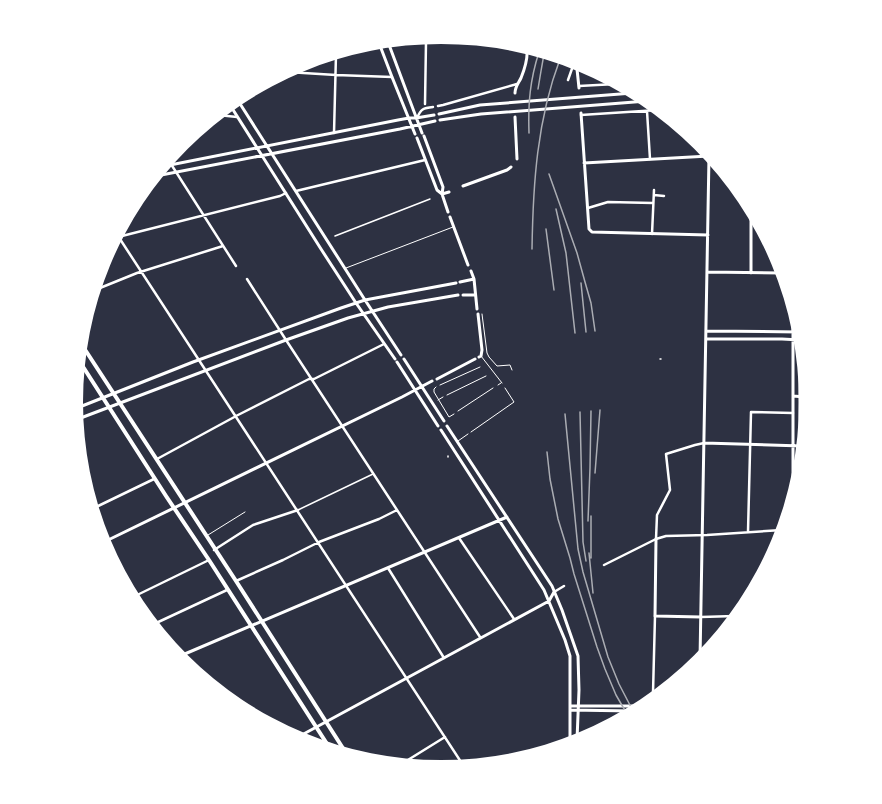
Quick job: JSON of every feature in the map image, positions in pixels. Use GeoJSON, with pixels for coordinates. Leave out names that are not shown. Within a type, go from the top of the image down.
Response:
{"type":"FeatureCollection","features":[{"type":"Feature","properties":{"kind":"highway"},"geometry":{"type":"LineString","coordinates":[[87,352],[342,746]]}},
{"type":"Feature","properties":{"kind":"highway"},"geometry":{"type":"LineString","coordinates":[[85,370],[209,560],[323,740]]}},
{"type":"Feature","properties":{"kind":"street"},"geometry":{"type":"LineString","coordinates":[[426,45],[426,106]]}},
{"type":"Feature","properties":{"kind":"street"},"geometry":{"type":"LineString","coordinates":[[390,48],[443,187],[442,194],[448,212]]}},
{"type":"Feature","properties":{"kind":"street"},"geometry":{"type":"LineString","coordinates":[[381,49],[415,134]]}},
{"type":"Feature","properties":{"kind":"street"},"geometry":{"type":"LineString","coordinates":[[514,93],[527,62],[527,54]]}},
{"type":"Feature","properties":{"kind":"street"},"geometry":{"type":"LineString","coordinates":[[334,133],[336,60]]}},
{"type":"Feature","properties":{"kind":"street"},"geometry":{"type":"LineString","coordinates":[[568,80],[573,69]]}},
{"type":"Feature","properties":{"kind":"street"},"geometry":{"type":"LineString","coordinates":[[577,71],[579,87],[606,85]]}},
{"type":"Feature","properties":{"kind":"street"},"geometry":{"type":"LineString","coordinates":[[300,73],[336,76],[392,77]]}},
{"type":"Feature","properties":{"kind":"street"},"geometry":{"type":"LineString","coordinates":[[438,106],[517,84]]}},
{"type":"Feature","properties":{"kind":"street"},"geometry":{"type":"LineString","coordinates":[[439,114],[480,105],[623,94]]}},
{"type":"Feature","properties":{"kind":"street"},"geometry":{"type":"LineString","coordinates":[[440,120],[481,114],[636,102]]}},
{"type":"Feature","properties":{"kind":"street"},"geometry":{"type":"LineString","coordinates":[[241,105],[444,421]]}},
{"type":"Feature","properties":{"kind":"street"},"geometry":{"type":"LineString","coordinates":[[416,118],[421,110],[426,106],[433,107]]}},
{"type":"Feature","properties":{"kind":"street"},"geometry":{"type":"LineString","coordinates":[[233,110],[356,303],[438,426]]}},
{"type":"Feature","properties":{"kind":"street"},"geometry":{"type":"LineString","coordinates":[[650,159],[647,111],[581,114],[589,229],[592,232],[708,235]]}},
{"type":"Feature","properties":{"kind":"street"},"geometry":{"type":"LineString","coordinates":[[173,165],[409,118],[434,115]]}},
{"type":"Feature","properties":{"kind":"street"},"geometry":{"type":"LineString","coordinates":[[226,116],[237,117]]}},
{"type":"Feature","properties":{"kind":"street"},"geometry":{"type":"LineString","coordinates":[[515,117],[517,159]]}},
{"type":"Feature","properties":{"kind":"street"},"geometry":{"type":"LineString","coordinates":[[165,174],[435,121]]}},
{"type":"Feature","properties":{"kind":"street"},"geometry":{"type":"LineString","coordinates":[[417,138],[437,190],[442,194]]}},
{"type":"Feature","properties":{"kind":"street"},"geometry":{"type":"LineString","coordinates":[[584,163],[701,156]]}},
{"type":"Feature","properties":{"kind":"street"},"geometry":{"type":"LineString","coordinates":[[296,191],[425,160]]}},
{"type":"Feature","properties":{"kind":"street"},"geometry":{"type":"LineString","coordinates":[[700,649],[707,339],[709,165]]}},
{"type":"Feature","properties":{"kind":"street"},"geometry":{"type":"LineString","coordinates":[[172,166],[236,266]]}},
{"type":"Feature","properties":{"kind":"street"},"geometry":{"type":"LineString","coordinates":[[463,186],[511,168]]}},
{"type":"Feature","properties":{"kind":"street"},"geometry":{"type":"LineString","coordinates":[[652,234],[654,190]]}},
{"type":"Feature","properties":{"kind":"street"},"geometry":{"type":"LineString","coordinates":[[442,194],[449,192]]}},
{"type":"Feature","properties":{"kind":"street"},"geometry":{"type":"LineString","coordinates":[[124,235],[204,216],[280,196],[286,193]]}},
{"type":"Feature","properties":{"kind":"street"},"geometry":{"type":"LineString","coordinates":[[654,195],[664,196]]}},
{"type":"Feature","properties":{"kind":"street"},"geometry":{"type":"LineString","coordinates":[[335,236],[430,199]]}},
{"type":"Feature","properties":{"kind":"street"},"geometry":{"type":"LineString","coordinates":[[588,208],[608,202],[653,203]]}},
{"type":"Feature","properties":{"kind":"street"},"geometry":{"type":"LineString","coordinates":[[450,217],[468,265]]}},
{"type":"Feature","properties":{"kind":"street"},"geometry":{"type":"LineString","coordinates":[[751,223],[751,273]]}},
{"type":"Feature","properties":{"kind":"street"},"geometry":{"type":"LineString","coordinates":[[121,242],[460,759]]}},
{"type":"Feature","properties":{"kind":"street"},"geometry":{"type":"LineString","coordinates":[[102,287],[141,272],[223,246]]}},
{"type":"Feature","properties":{"kind":"street"},"geometry":{"type":"LineString","coordinates":[[470,271],[474,279],[477,308]]}},
{"type":"Feature","properties":{"kind":"street"},"geometry":{"type":"LineString","coordinates":[[707,272],[775,273]]}},
{"type":"Feature","properties":{"kind":"street"},"geometry":{"type":"LineString","coordinates":[[247,279],[480,637]]}},
{"type":"Feature","properties":{"kind":"street"},"geometry":{"type":"LineString","coordinates":[[460,282],[474,279]]}},
{"type":"Feature","properties":{"kind":"street"},"geometry":{"type":"LineString","coordinates":[[83,405],[198,360],[365,300],[456,283]]}},
{"type":"Feature","properties":{"kind":"street"},"geometry":{"type":"LineString","coordinates":[[84,417],[286,340],[372,311],[458,295]]}},
{"type":"Feature","properties":{"kind":"street"},"geometry":{"type":"LineString","coordinates":[[463,295],[475,295]]}},
{"type":"Feature","properties":{"kind":"street"},"geometry":{"type":"LineString","coordinates":[[478,314],[482,350],[480,356]]}},
{"type":"Feature","properties":{"kind":"street"},"geometry":{"type":"LineString","coordinates":[[707,332],[792,332]]}},
{"type":"Feature","properties":{"kind":"street"},"geometry":{"type":"LineString","coordinates":[[707,339],[793,340],[792,469]]}},
{"type":"Feature","properties":{"kind":"street"},"geometry":{"type":"LineString","coordinates":[[156,459],[309,379],[319,376],[384,344]]}},
{"type":"Feature","properties":{"kind":"street"},"geometry":{"type":"LineString","coordinates":[[437,379],[475,359]]}},
{"type":"Feature","properties":{"kind":"street"},"geometry":{"type":"LineString","coordinates":[[110,539],[432,381]]}},
{"type":"Feature","properties":{"kind":"street"},"geometry":{"type":"LineString","coordinates":[[793,396],[799,397]]}},
{"type":"Feature","properties":{"kind":"street"},"geometry":{"type":"LineString","coordinates":[[748,532],[751,412],[793,413]]}},
{"type":"Feature","properties":{"kind":"street"},"geometry":{"type":"LineString","coordinates":[[447,426],[552,586],[578,656],[577,733]]}},
{"type":"Feature","properties":{"kind":"street"},"geometry":{"type":"LineString","coordinates":[[441,430],[544,590],[549,601],[570,656],[570,736]]}},
{"type":"Feature","properties":{"kind":"street"},"geometry":{"type":"LineString","coordinates":[[653,690],[657,515],[670,490],[666,454],[704,443],[796,446]]}},
{"type":"Feature","properties":{"kind":"street"},"geometry":{"type":"LineString","coordinates":[[214,550],[253,525],[298,510],[373,474]]}},
{"type":"Feature","properties":{"kind":"street"},"geometry":{"type":"LineString","coordinates":[[98,506],[155,479]]}},
{"type":"Feature","properties":{"kind":"street"},"geometry":{"type":"LineString","coordinates":[[236,581],[319,542],[379,519],[397,510]]}},
{"type":"Feature","properties":{"kind":"street"},"geometry":{"type":"LineString","coordinates":[[186,653],[507,517]]}},
{"type":"Feature","properties":{"kind":"street"},"geometry":{"type":"LineString","coordinates":[[604,565],[656,539],[666,536],[775,530]]}},
{"type":"Feature","properties":{"kind":"street"},"geometry":{"type":"LineString","coordinates":[[459,538],[514,619]]}},
{"type":"Feature","properties":{"kind":"street"},"geometry":{"type":"LineString","coordinates":[[139,594],[209,560]]}},
{"type":"Feature","properties":{"kind":"street"},"geometry":{"type":"LineString","coordinates":[[388,568],[444,658]]}},
{"type":"Feature","properties":{"kind":"street"},"geometry":{"type":"LineString","coordinates":[[305,733],[549,601],[554,592],[564,586]]}},
{"type":"Feature","properties":{"kind":"street"},"geometry":{"type":"LineString","coordinates":[[159,622],[227,590]]}},
{"type":"Feature","properties":{"kind":"street"},"geometry":{"type":"LineString","coordinates":[[655,616],[728,616]]}},
{"type":"Feature","properties":{"kind":"street"},"geometry":{"type":"LineString","coordinates":[[570,706],[630,706]]}},
{"type":"Feature","properties":{"kind":"street"},"geometry":{"type":"LineString","coordinates":[[570,710],[622,711]]}},
{"type":"Feature","properties":{"kind":"street"},"geometry":{"type":"LineString","coordinates":[[410,758],[445,737]]}},
{"type":"Feature","properties":{"kind":"lane"},"geometry":{"type":"LineString","coordinates":[[345,269],[454,227]]}},
{"type":"Feature","properties":{"kind":"lane"},"geometry":{"type":"LineString","coordinates":[[482,314],[487,353],[489,357],[497,366],[510,365],[512,370]]}},
{"type":"Feature","properties":{"kind":"lane"},"geometry":{"type":"LineString","coordinates":[[480,356],[501,383],[498,385]]}},
{"type":"Feature","properties":{"kind":"lane"},"geometry":{"type":"LineString","coordinates":[[440,385],[480,367]]}},
{"type":"Feature","properties":{"kind":"lane"},"geometry":{"type":"LineString","coordinates":[[447,395],[486,376]]}},
{"type":"Feature","properties":{"kind":"lane"},"geometry":{"type":"LineString","coordinates":[[436,387],[433,391],[449,417],[454,414]]}},
{"type":"Feature","properties":{"kind":"lane"},"geometry":{"type":"LineString","coordinates":[[458,411],[493,388]]}},
{"type":"Feature","properties":{"kind":"lane"},"geometry":{"type":"LineString","coordinates":[[471,432],[514,402],[505,388]]}},
{"type":"Feature","properties":{"kind":"lane"},"geometry":{"type":"LineString","coordinates":[[438,400],[443,397]]}},
{"type":"Feature","properties":{"kind":"lane"},"geometry":{"type":"LineString","coordinates":[[458,441],[468,434]]}},
{"type":"Feature","properties":{"kind":"lane"},"geometry":{"type":"LineString","coordinates":[[206,537],[245,512]]}},
{"type":"Feature","properties":{"kind":"railway"},"geometry":{"type":"LineString","coordinates":[[529,133],[530,92],[538,57]]}},
{"type":"Feature","properties":{"kind":"railway"},"geometry":{"type":"LineString","coordinates":[[538,89],[543,59]]}},
{"type":"Feature","properties":{"kind":"railway"},"geometry":{"type":"LineString","coordinates":[[532,249],[535,176],[541,129],[552,82],[558,64]]}},
{"type":"Feature","properties":{"kind":"railway"},"geometry":{"type":"LineString","coordinates":[[549,174],[577,253],[591,303],[595,331]]}},
{"type":"Feature","properties":{"kind":"railway"},"geometry":{"type":"LineString","coordinates":[[556,209],[566,253],[575,333]]}},
{"type":"Feature","properties":{"kind":"railway"},"geometry":{"type":"LineString","coordinates":[[546,229],[554,290]]}},
{"type":"Feature","properties":{"kind":"railway"},"geometry":{"type":"LineString","coordinates":[[581,283],[586,332]]}},
{"type":"Feature","properties":{"kind":"railway"},"geometry":{"type":"LineString","coordinates":[[595,473],[600,410]]}},
{"type":"Feature","properties":{"kind":"railway"},"geometry":{"type":"LineString","coordinates":[[588,521],[591,411]]}},
{"type":"Feature","properties":{"kind":"railway"},"geometry":{"type":"LineString","coordinates":[[580,412],[583,542],[586,561]]}},
{"type":"Feature","properties":{"kind":"railway"},"geometry":{"type":"LineString","coordinates":[[565,414],[578,549],[583,572],[608,657],[619,684],[630,706]]}},
{"type":"Feature","properties":{"kind":"railway"},"geometry":{"type":"LineString","coordinates":[[547,452],[550,479],[558,519],[574,574],[605,669],[616,695],[624,709]]}},
{"type":"Feature","properties":{"kind":"railway"},"geometry":{"type":"LineString","coordinates":[[591,516],[591,558]]}},
{"type":"Feature","properties":{"kind":"railway"},"geometry":{"type":"LineString","coordinates":[[589,553],[593,593]]}}]}
